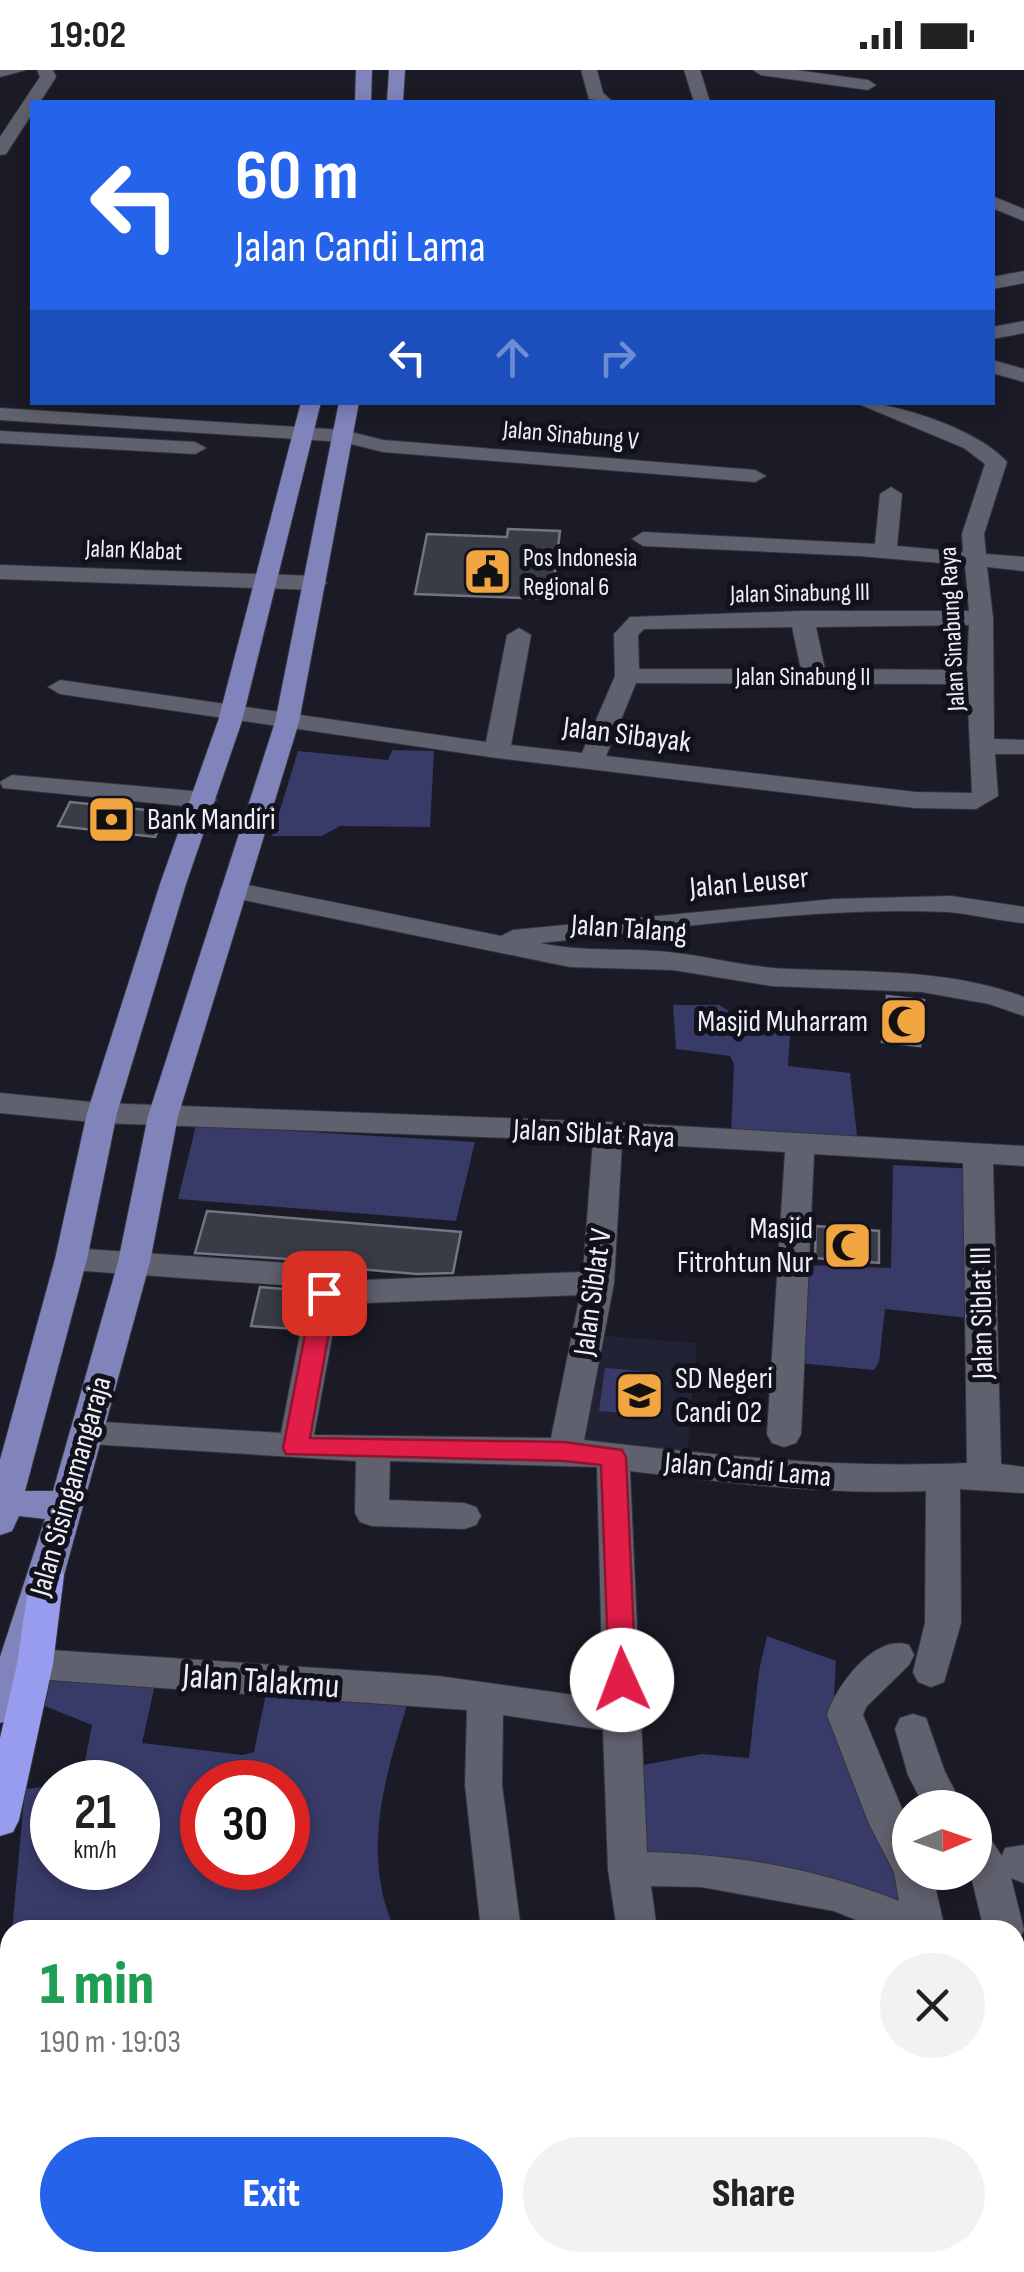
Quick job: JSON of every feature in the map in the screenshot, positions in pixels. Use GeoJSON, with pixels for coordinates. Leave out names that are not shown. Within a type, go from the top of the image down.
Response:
{"type":"FeatureCollection","features":[{"type":"Feature","properties":{"kind":"highway"},"geometry":{"type":"LineString","coordinates":[[0,1820],[35,1664],[47,1575]]}},
{"type":"Feature","properties":{"kind":"main road"},"geometry":{"type":"LineString","coordinates":[[363,100],[364,70]]}},
{"type":"Feature","properties":{"kind":"main road"},"geometry":{"type":"LineString","coordinates":[[394,100],[396,70]]}},
{"type":"Feature","properties":{"kind":"main road","name":"Jalan Sisingamangaraja"},"geometry":{"type":"LineString","coordinates":[[3,1511],[71,1260],[102,1113],[232,711],[310,405]]}},
{"type":"Feature","properties":{"kind":"main road","name":"Jalan Sisingamangaraja"},"geometry":{"type":"LineString","coordinates":[[0,1708],[68,1502],[134,1262],[164,1116],[287,722],[348,405]]}},
{"type":"Feature","properties":{"kind":"main road"},"geometry":{"type":"LineString","coordinates":[[3,1511],[68,1502]]}},
{"type":"Feature","properties":{"kind":"street"},"geometry":{"type":"LineString","coordinates":[[0,72],[18,70]]}},
{"type":"Feature","properties":{"kind":"street"},"geometry":{"type":"LineString","coordinates":[[32,100],[48,77],[45,70]]}},
{"type":"Feature","properties":{"kind":"street"},"geometry":{"type":"LineString","coordinates":[[589,70],[595,95],[602,100]]}},
{"type":"Feature","properties":{"kind":"street"},"geometry":{"type":"LineString","coordinates":[[692,70],[701,100]]}},
{"type":"Feature","properties":{"kind":"street"},"geometry":{"type":"LineString","coordinates":[[762,70],[870,82],[801,70]]}},
{"type":"Feature","properties":{"kind":"street"},"geometry":{"type":"LineString","coordinates":[[2,144],[30,103]]}},
{"type":"Feature","properties":{"kind":"street"},"geometry":{"type":"LineString","coordinates":[[995,202],[1024,216]]}},
{"type":"Feature","properties":{"kind":"street"},"geometry":{"type":"LineString","coordinates":[[995,282],[1024,277]]}},
{"type":"Feature","properties":{"kind":"street"},"geometry":{"type":"LineString","coordinates":[[995,332],[1024,327]]}},
{"type":"Feature","properties":{"kind":"street"},"geometry":{"type":"LineString","coordinates":[[995,367],[1024,376]]}},
{"type":"Feature","properties":{"kind":"street"},"geometry":{"type":"LineString","coordinates":[[872,405],[971,444],[996,462],[1024,469]]}},
{"type":"Feature","properties":{"kind":"street"},"geometry":{"type":"LineString","coordinates":[[0,414],[124,423],[188,437]]}},
{"type":"Feature","properties":{"kind":"street"},"geometry":{"type":"LineString","coordinates":[[115,444],[124,423]]}},
{"type":"Feature","properties":{"kind":"street"},"geometry":{"type":"LineString","coordinates":[[0,437],[115,444],[188,437]]}},
{"type":"Feature","properties":{"kind":"street","name":"Jalan Sinabung V"},"geometry":{"type":"LineString","coordinates":[[188,437],[383,446],[755,476]]}},
{"type":"Feature","properties":{"kind":"street","name":"Jalan Sinabung Raya"},"geometry":{"type":"LineString","coordinates":[[960,803],[984,796],[981,618],[973,534],[996,462]]}},
{"type":"Feature","properties":{"kind":"street"},"geometry":{"type":"LineString","coordinates":[[885,551],[891,494]]}},
{"type":"Feature","properties":{"kind":"street"},"geometry":{"type":"LineString","coordinates":[[643,538],[787,544],[1024,564]]}},
{"type":"Feature","properties":{"kind":"street","name":"Jalan Klabat"},"geometry":{"type":"LineString","coordinates":[[0,572],[266,582]]}},
{"type":"Feature","properties":{"kind":"street"},"geometry":{"type":"LineString","coordinates":[[266,582],[316,583]]}},
{"type":"Feature","properties":{"kind":"street"},"geometry":{"type":"LineString","coordinates":[[802,618],[814,676]]}},
{"type":"Feature","properties":{"kind":"street","name":"Jalan Sinabung III"},"geometry":{"type":"LineString","coordinates":[[627,676],[626,634],[633,624],[646,621],[981,618]]}},
{"type":"Feature","properties":{"kind":"street"},"geometry":{"type":"LineString","coordinates":[[497,751],[519,635]]}},
{"type":"Feature","properties":{"kind":"street"},"geometry":{"type":"LineString","coordinates":[[591,762],[627,676]]}},
{"type":"Feature","properties":{"kind":"street","name":"Jalan Sinabung II"},"geometry":{"type":"LineString","coordinates":[[627,676],[979,676]]}},
{"type":"Feature","properties":{"kind":"street"},"geometry":{"type":"LineString","coordinates":[[60,687],[287,722]]}},
{"type":"Feature","properties":{"kind":"street","name":"Jalan Sibayak"},"geometry":{"type":"LineString","coordinates":[[287,722],[497,751],[960,803]]}},
{"type":"Feature","properties":{"kind":"street"},"geometry":{"type":"LineString","coordinates":[[985,746],[1024,747]]}},
{"type":"Feature","properties":{"kind":"street"},"geometry":{"type":"LineString","coordinates":[[12,784],[204,800]]}},
{"type":"Feature","properties":{"kind":"street","name":"Jalan Talang"},"geometry":{"type":"LineString","coordinates":[[233,890],[570,958],[674,961],[759,976],[922,983],[995,996],[1024,1007]]}},
{"type":"Feature","properties":{"kind":"street","name":"Jalan Leuser"},"geometry":{"type":"LineString","coordinates":[[480,941],[712,917],[890,906],[954,904],[1024,916]]}},
{"type":"Feature","properties":{"kind":"street"},"geometry":{"type":"LineString","coordinates":[[0,1102],[164,1116]]}},
{"type":"Feature","properties":{"kind":"street","name":"Jalan Siblat Raya"},"geometry":{"type":"LineString","coordinates":[[164,1116],[608,1132],[1024,1156]]}},
{"type":"Feature","properties":{"kind":"street","name":"Jalan Siblat V"},"geometry":{"type":"LineString","coordinates":[[564,1451],[598,1283],[608,1132]]}},
{"type":"Feature","properties":{"kind":"street"},"geometry":{"type":"LineString","coordinates":[[784,1434],[800,1144]]}},
{"type":"Feature","properties":{"kind":"street","name":"Jalan Siblat III"},"geometry":{"type":"LineString","coordinates":[[978,1152],[984,1474]]}},
{"type":"Feature","properties":{"kind":"street"},"geometry":{"type":"LineString","coordinates":[[71,1260],[302,1276],[324,1293],[598,1283]]}},
{"type":"Feature","properties":{"kind":"street"},"geometry":{"type":"LineString","coordinates":[[295,1448],[324,1293]]}},
{"type":"Feature","properties":{"kind":"street","name":"Jalan Candi Lama"},"geometry":{"type":"LineString","coordinates":[[86,1434],[295,1448],[564,1451],[748,1472],[898,1480],[984,1474],[1024,1480]]}},
{"type":"Feature","properties":{"kind":"street"},"geometry":{"type":"LineString","coordinates":[[372,1448],[370,1510],[381,1515],[464,1516]]}},
{"type":"Feature","properties":{"kind":"street"},"geometry":{"type":"LineString","coordinates":[[613,1457],[627,1869],[635,1920]]}},
{"type":"Feature","properties":{"kind":"street"},"geometry":{"type":"LineString","coordinates":[[931,1672],[942,1623],[943,1478]]}},
{"type":"Feature","properties":{"kind":"street"},"geometry":{"type":"LineString","coordinates":[[892,1831],[845,1716],[850,1699],[896,1655]]}},
{"type":"Feature","properties":{"kind":"street","name":"Jalan Talakmu"},"geometry":{"type":"LineString","coordinates":[[35,1664],[438,1691],[622,1717]]}},
{"type":"Feature","properties":{"kind":"street"},"geometry":{"type":"LineString","coordinates":[[486,1698],[481,1738],[482,1789],[500,1920]]}},
{"type":"Feature","properties":{"kind":"street"},"geometry":{"type":"LineString","coordinates":[[914,1729],[935,1790]]}},
{"type":"Feature","properties":{"kind":"street"},"geometry":{"type":"LineString","coordinates":[[627,1869],[700,1870],[837,1894],[900,1920]]}},
{"type":"Feature","properties":{"kind":"street"},"geometry":{"type":"LineString","coordinates":[[992,1881],[1002,1920]]}},
{"type":"Feature","properties":{"kind":"street"},"geometry":{"type":"LineString","coordinates":[[916,1890],[922,1920]]}},
{"type":"Feature","properties":{"kind":"shaded area"},"geometry":{"type":"Polygon","coordinates":[[[392,750],[434,751],[430,827],[340,826],[322,836],[272,836],[298,751],[388,760],[392,750]]]}},
{"type":"Feature","properties":{"kind":"shaded area"},"geometry":{"type":"Polygon","coordinates":[[[673,1005],[719,1005],[737,1016],[791,1021],[788,1066],[850,1073],[857,1136],[731,1135],[734,1064],[730,1056],[676,1049],[673,1005]]]}},
{"type":"Feature","properties":{"kind":"shaded area"},"geometry":{"type":"Polygon","coordinates":[[[196,1125],[475,1142],[456,1221],[178,1199],[196,1125]]]}},
{"type":"Feature","properties":{"kind":"shaded area"},"geometry":{"type":"Polygon","coordinates":[[[893,1165],[976,1169],[968,1318],[885,1309],[879,1362],[874,1370],[798,1363],[804,1265],[891,1268],[893,1165]]]}},
{"type":"Feature","properties":{"kind":"shaded area","name":"SD Negeri Candi 02"},"geometry":{"type":"Polygon","coordinates":[[[596,1335],[697,1343],[687,1456],[582,1447],[596,1335]]]}},
{"type":"Feature","properties":{"kind":"shaded area"},"geometry":{"type":"Polygon","coordinates":[[[605,1368],[641,1371],[636,1414],[599,1411],[605,1368]]]}},
{"type":"Feature","properties":{"kind":"shaded area"},"geometry":{"type":"Polygon","coordinates":[[[767,1636],[836,1661],[833,1713],[892,1842],[892,1890],[901,1890],[900,1913],[655,1858],[638,1844],[638,1766],[702,1754],[749,1758],[767,1636]]]}},
{"type":"Feature","properties":{"kind":"shaded area"},"geometry":{"type":"Polygon","coordinates":[[[52,1672],[156,1680],[142,1743],[242,1755],[254,1752],[266,1694],[407,1705],[380,1818],[379,1874],[391,1920],[13,1920],[25,1789],[30,1788],[30,1890],[160,1890],[160,1760],[85,1760],[92,1725],[42,1705],[52,1672]]]}},
{"type":"Feature","properties":{"kind":"building","name":"Pos Indonesia Regional 6"},"geometry":{"type":"Polygon","coordinates":[[[508,529],[560,531],[552,599],[415,594],[427,534],[507,537],[508,529]]]}},
{"type":"Feature","properties":{"kind":"building","name":"Bank Mandiri"},"geometry":{"type":"Polygon","coordinates":[[[70,802],[166,812],[155,837],[58,826],[70,802]]]}},
{"type":"Feature","properties":{"kind":"building","name":"Masjid Muharram"},"geometry":{"type":"Polygon","coordinates":[[[887,996],[924,1000],[920,1046],[882,1042],[887,996]]]}},
{"type":"Feature","properties":{"kind":"building"},"geometry":{"type":"Polygon","coordinates":[[[207,1211],[461,1232],[453,1273],[322,1266],[321,1270],[302,1260],[195,1253],[207,1211]]]}},
{"type":"Feature","properties":{"kind":"building","name":"Masjid Fitrohtun Nur"},"geometry":{"type":"Polygon","coordinates":[[[816,1226],[879,1231],[879,1263],[815,1258],[816,1226]]]}},
{"type":"Feature","properties":{"kind":"building"},"geometry":{"type":"Polygon","coordinates":[[[260,1287],[295,1290],[304,1295],[297,1329],[251,1326],[260,1287]]]}},
{"type":"Feature","properties":{"kind":"place","name":"Pos Indonesia Regional 6"},"geometry":{"type":"Point","coordinates":[488,571]}},
{"type":"Feature","properties":{"kind":"place","name":"Bank Mandiri"},"geometry":{"type":"Point","coordinates":[112,819]}},
{"type":"Feature","properties":{"kind":"place","name":"Masjid Muharram"},"geometry":{"type":"Point","coordinates":[903,1021]}},
{"type":"Feature","properties":{"kind":"place","name":"Masjid Fitrohtun Nur"},"geometry":{"type":"Point","coordinates":[848,1245]}},
{"type":"Feature","properties":{"kind":"place","name":"SD Negeri Candi 02"},"geometry":{"type":"Point","coordinates":[640,1395]}},
{"type":"Feature","properties":{"kind":"route"},"geometry":{"type":"LineString","coordinates":[[324,1293],[295,1448],[564,1451],[613,1457],[622,1680]]}}]}
